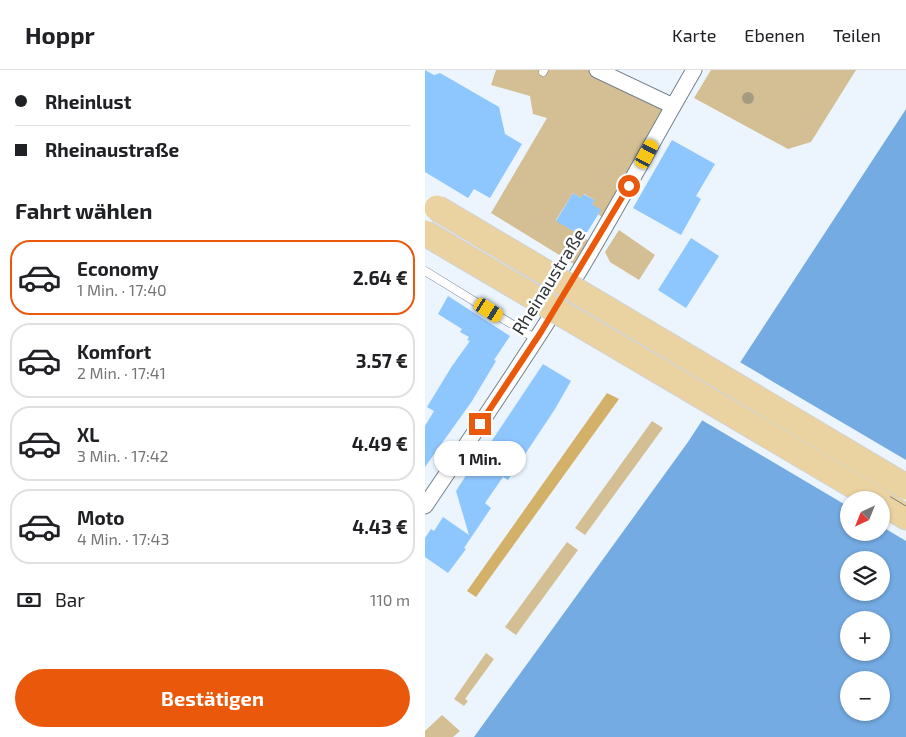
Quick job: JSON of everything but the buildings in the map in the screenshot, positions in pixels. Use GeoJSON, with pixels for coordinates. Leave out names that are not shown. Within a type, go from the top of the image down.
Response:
{"type":"FeatureCollection","features":[{"type":"Feature","properties":{"kind":"main road"},"geometry":{"type":"LineString","coordinates":[[431,204],[906,486]]}},
{"type":"Feature","properties":{"kind":"main road"},"geometry":{"type":"LineString","coordinates":[[425,233],[863,491]]}},
{"type":"Feature","properties":{"kind":"main road"},"geometry":{"type":"LineString","coordinates":[[890,507],[906,517]]}},
{"type":"Feature","properties":{"kind":"street"},"geometry":{"type":"LineString","coordinates":[[597,70],[673,106]]}},
{"type":"Feature","properties":{"kind":"street","name":"Rheinaustraße"},"geometry":{"type":"LineString","coordinates":[[425,506],[536,339],[629,186],[694,70]]}},
{"type":"Feature","properties":{"kind":"lane"},"geometry":{"type":"LineString","coordinates":[[425,271],[536,339]]}},
{"type":"Feature","properties":{"kind":"shaded area"},"geometry":{"type":"Polygon","coordinates":[[[496,70],[591,70],[673,106],[603,218],[592,204],[595,200],[584,194],[581,198],[573,193],[556,220],[589,241],[574,264],[491,213],[547,118],[533,114],[530,96],[491,85],[496,70]]]}},
{"type":"Feature","properties":{"kind":"shaded area"},"geometry":{"type":"Polygon","coordinates":[[[711,70],[856,70],[811,142],[788,149],[694,98],[711,70]]]}},
{"type":"Feature","properties":{"kind":"shaded area"},"geometry":{"type":"Polygon","coordinates":[[[619,230],[655,255],[639,280],[610,262],[605,252],[619,230]]]}},
{"type":"Feature","properties":{"kind":"shaded area"},"geometry":{"type":"Polygon","coordinates":[[[607,393],[619,399],[476,597],[467,591],[607,393]]]}},
{"type":"Feature","properties":{"kind":"shaded area"},"geometry":{"type":"Polygon","coordinates":[[[652,421],[663,428],[585,535],[575,528],[652,421]]]}},
{"type":"Feature","properties":{"kind":"shaded area"},"geometry":{"type":"Polygon","coordinates":[[[567,542],[578,550],[516,635],[505,627],[567,542]]]}},
{"type":"Feature","properties":{"kind":"shaded area"},"geometry":{"type":"Polygon","coordinates":[[[486,653],[494,659],[465,699],[468,701],[464,706],[454,699],[486,653]]]}},
{"type":"Feature","properties":{"kind":"shaded area"},"geometry":{"type":"Polygon","coordinates":[[[442,715],[460,731],[453,737],[425,737],[425,731],[442,715]]]}},
{"type":"Feature","properties":{"kind":"water"},"geometry":{"type":"Polygon","coordinates":[[[906,109],[906,737],[474,737],[688,442],[906,109]]]}},
{"type":"Feature","properties":{"kind":"pier"},"geometry":{"type":"Polygon","coordinates":[[[738,361],[906,460],[906,541],[890,531],[890,491],[840,491],[840,502],[700,419],[738,361]]]}},
{"type":"Feature","properties":{"kind":"tram line"},"geometry":{"type":"LineString","coordinates":[[425,211],[906,496]]}},
{"type":"Feature","properties":{"kind":"tram line"},"geometry":{"type":"LineString","coordinates":[[425,221],[906,506]]}},
{"type":"Feature","properties":{"kind":"route"},"geometry":{"type":"LineString","coordinates":[[480,424],[541,332],[629,186]]}}]}
